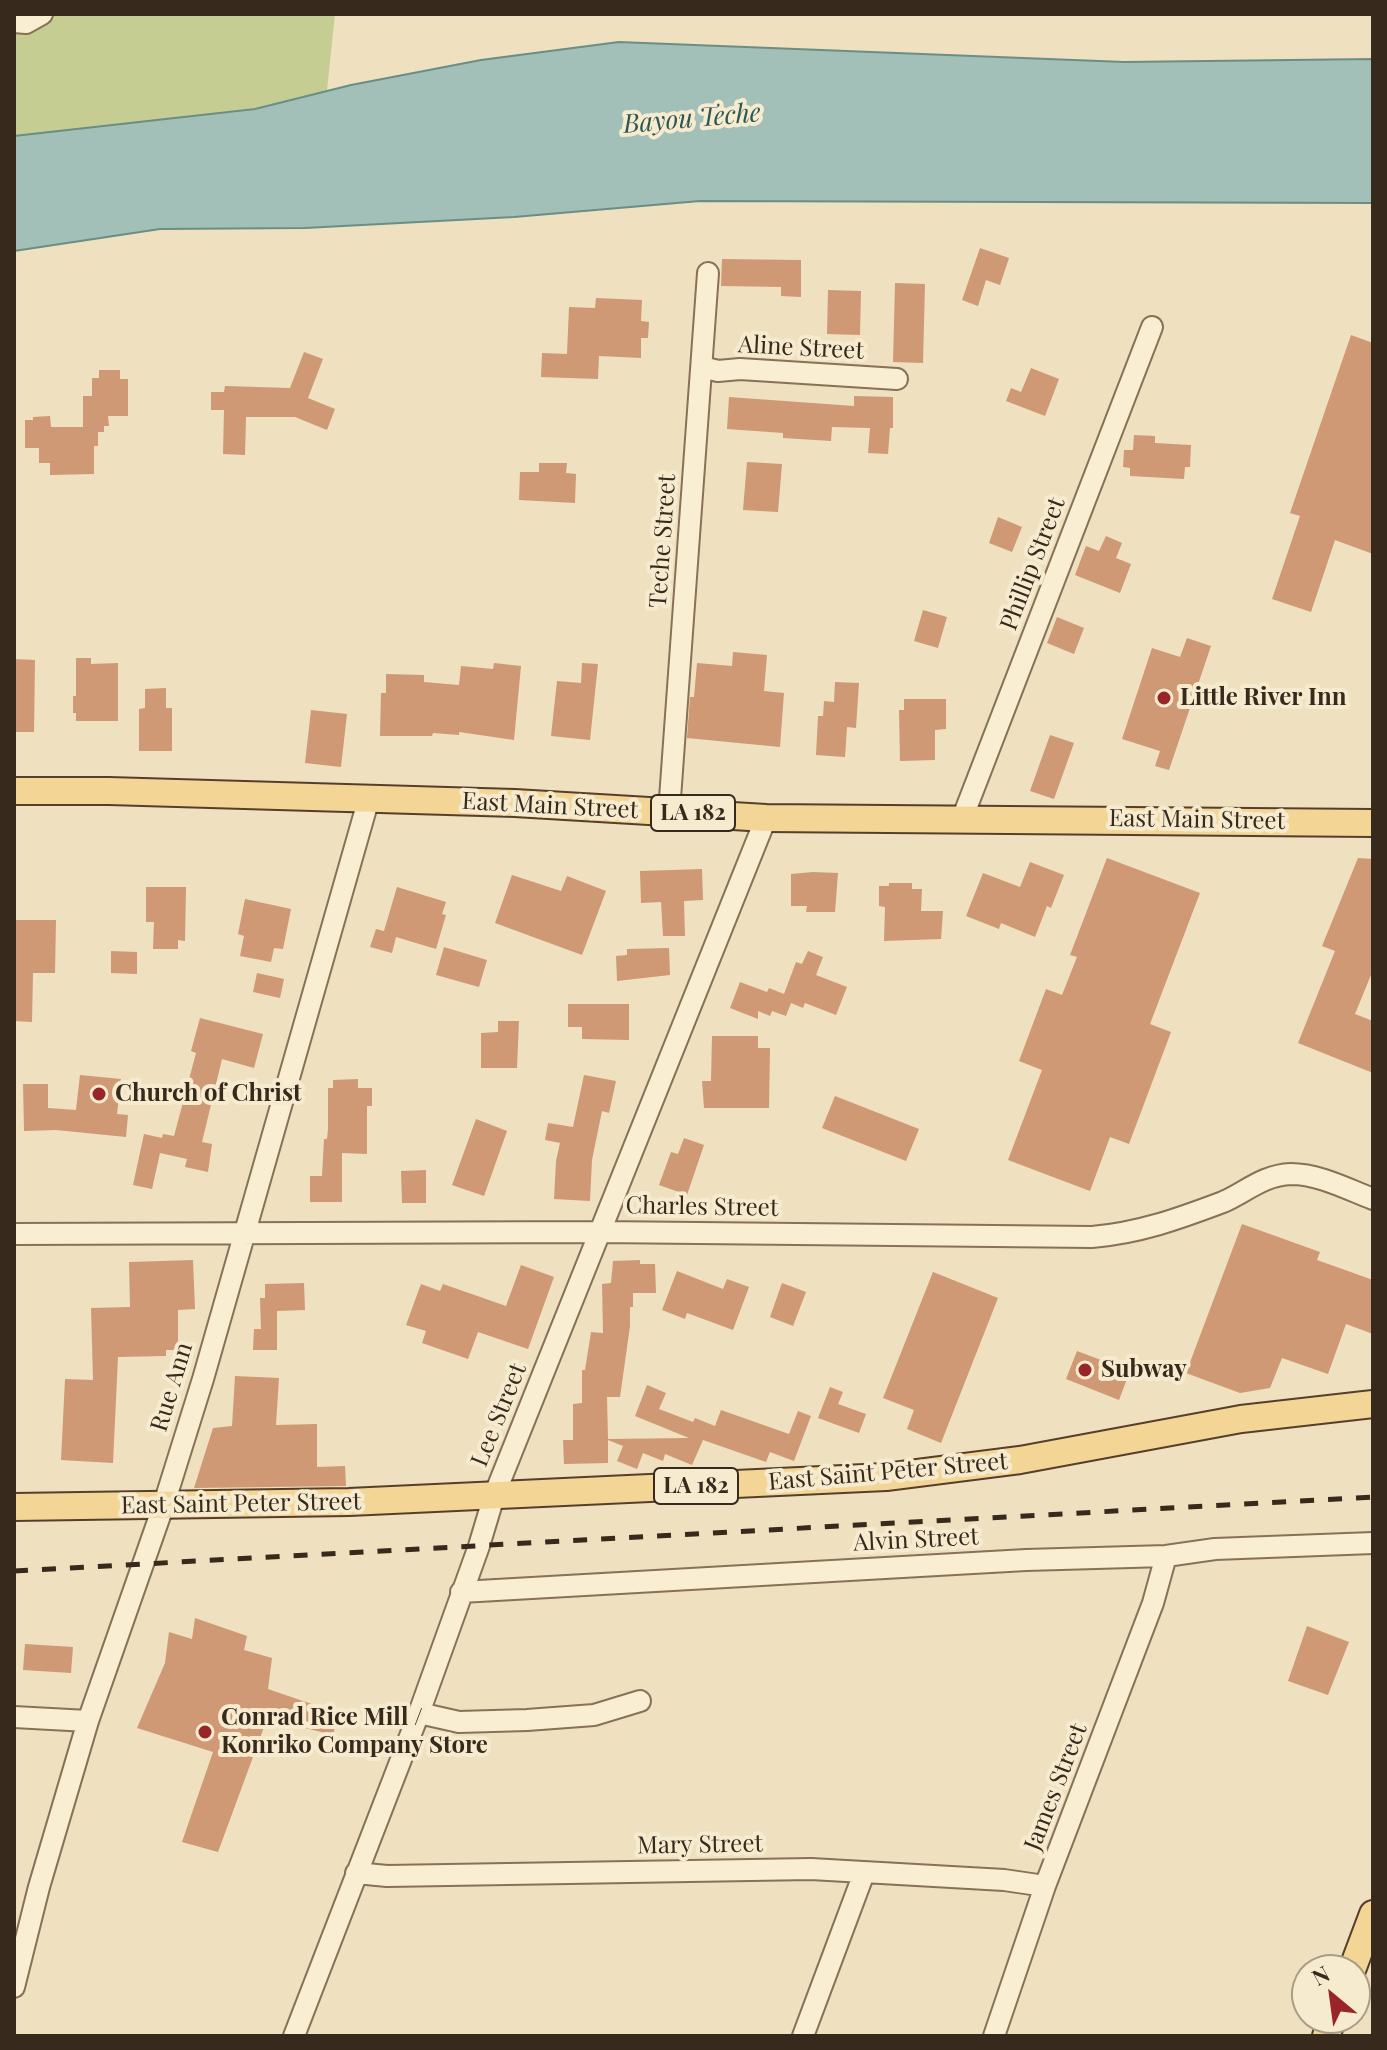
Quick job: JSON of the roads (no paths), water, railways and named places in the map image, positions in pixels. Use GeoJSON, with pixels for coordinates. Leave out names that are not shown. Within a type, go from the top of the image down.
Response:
{"type":"FeatureCollection","features":[{"type":"Feature","properties":{"kind":"main road","name":"East Main Street"},"geometry":{"type":"LineString","coordinates":[[14,791],[369,798],[766,818],[1373,823]]}},
{"type":"Feature","properties":{"kind":"main road","name":"East Saint Peter Street"},"geometry":{"type":"LineString","coordinates":[[14,1507],[163,1507],[494,1496],[886,1477],[1020,1460],[1241,1419],[1373,1404]]}},
{"type":"Feature","properties":{"kind":"main road"},"geometry":{"type":"LineString","coordinates":[[1358,1954],[1373,1914]]}},
{"type":"Feature","properties":{"kind":"street"},"geometry":{"type":"LineString","coordinates":[[14,22],[26,23],[42,14]]}},
{"type":"Feature","properties":{"kind":"street","name":"Teche Street"},"geometry":{"type":"LineString","coordinates":[[669,812],[708,273]]}},
{"type":"Feature","properties":{"kind":"street","name":"Phillip Street"},"geometry":{"type":"LineString","coordinates":[[962,819],[1152,327]]}},
{"type":"Feature","properties":{"kind":"street","name":"Aline Street"},"geometry":{"type":"LineString","coordinates":[[702,367],[718,371],[740,369],[897,379]]}},
{"type":"Feature","properties":{"kind":"street","name":"Rue Ann"},"geometry":{"type":"LineString","coordinates":[[15,1976],[88,1721],[163,1507],[369,798]]}},
{"type":"Feature","properties":{"kind":"street","name":"Lee Street"},"geometry":{"type":"LineString","coordinates":[[294,2036],[419,1713],[494,1496],[766,818]]}},
{"type":"Feature","properties":{"kind":"street","name":"Charles Street"},"geometry":{"type":"LineString","coordinates":[[14,1234],[599,1232],[1092,1237],[1136,1232],[1227,1200],[1268,1177],[1291,1174],[1314,1177],[1373,1199]]}},
{"type":"Feature","properties":{"kind":"street","name":"Alvin Street"},"geometry":{"type":"LineString","coordinates":[[461,1592],[1026,1560],[1166,1556],[1215,1549],[1373,1543]]}},
{"type":"Feature","properties":{"kind":"street","name":"James Street"},"geometry":{"type":"LineString","coordinates":[[994,2036],[1045,1886],[1148,1618],[1166,1556]]}},
{"type":"Feature","properties":{"kind":"street"},"geometry":{"type":"LineString","coordinates":[[419,1713],[459,1722],[527,1720],[594,1715],[640,1701]]}},
{"type":"Feature","properties":{"kind":"street"},"geometry":{"type":"LineString","coordinates":[[14,1717],[88,1721]]}},
{"type":"Feature","properties":{"kind":"street","name":"Mary Street"},"geometry":{"type":"LineString","coordinates":[[356,1873],[387,1876],[811,1869],[1004,1880],[1045,1886]]}},
{"type":"Feature","properties":{"kind":"street"},"geometry":{"type":"LineString","coordinates":[[803,2036],[864,1873]]}},
{"type":"Feature","properties":{"kind":"water","name":"Bayou Teche"},"geometry":{"type":"Polygon","coordinates":[[[619,42],[1124,62],[1373,59],[1373,203],[700,201],[514,217],[305,228],[160,229],[14,251],[14,136],[255,109],[351,85],[481,60],[619,42]]]}},
{"type":"Feature","properties":{"kind":"railway"},"geometry":{"type":"LineString","coordinates":[[14,1571],[1373,1497]]}},
{"type":"Feature","properties":{"kind":"place","name":"Little River Inn"},"geometry":{"type":"Point","coordinates":[1164,698]}},
{"type":"Feature","properties":{"kind":"place","name":"Church of Christ"},"geometry":{"type":"Point","coordinates":[99,1094]}},
{"type":"Feature","properties":{"kind":"place","name":"Subway"},"geometry":{"type":"Point","coordinates":[1085,1370]}},
{"type":"Feature","properties":{"kind":"place","name":"Conrad Rice Mill / Konriko Company Store"},"geometry":{"type":"Point","coordinates":[205,1732]}}]}
